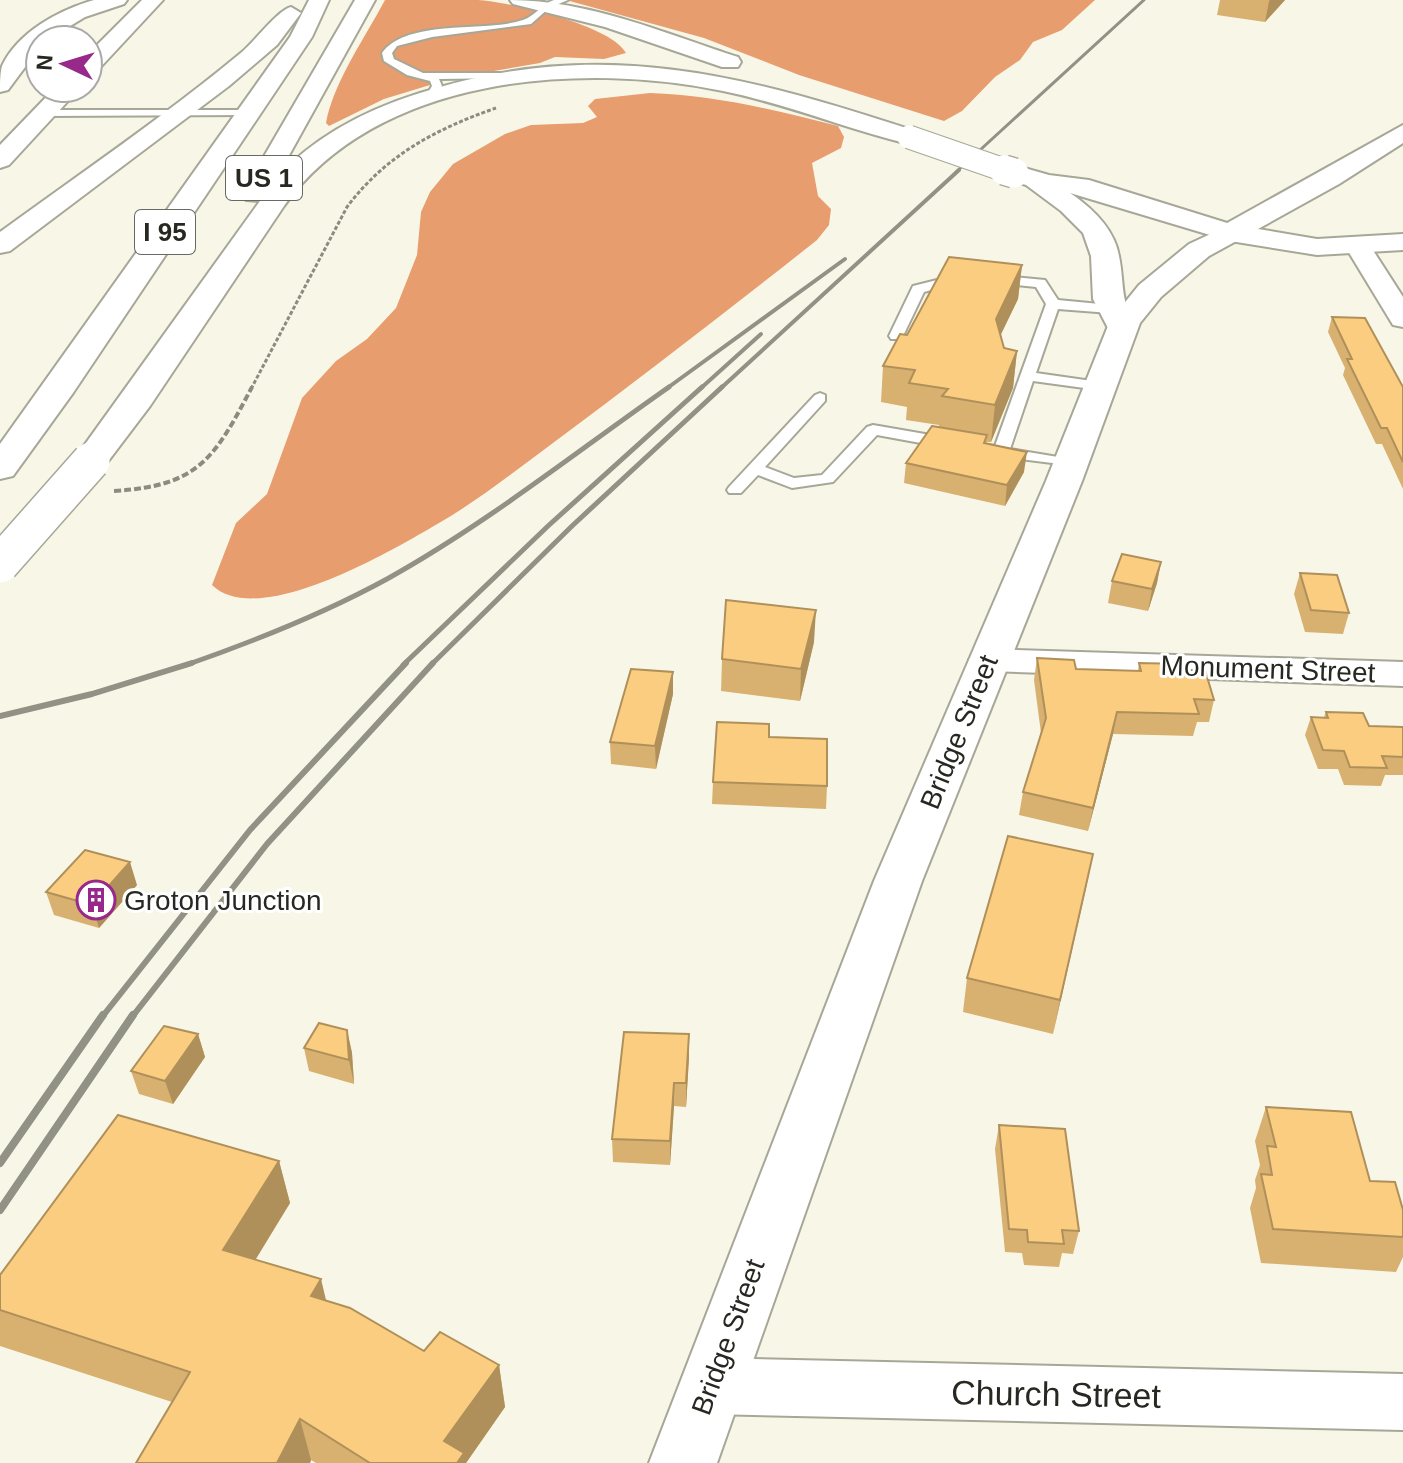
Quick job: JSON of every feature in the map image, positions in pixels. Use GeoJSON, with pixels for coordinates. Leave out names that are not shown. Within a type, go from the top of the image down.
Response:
{"type":"FeatureCollection","features":[{"type":"Feature","properties":{"kind":"main road"},"geometry":{"type":"LineString","coordinates":[[0,85],[29,44],[46,28],[74,14],[117,0]]}},
{"type":"Feature","properties":{"kind":"main road"},"geometry":{"type":"LineString","coordinates":[[0,245],[178,113],[269,40],[302,0]]}},
{"type":"Feature","properties":{"kind":"main road","name":"I 95"},"geometry":{"type":"LineString","coordinates":[[3,464],[56,393],[301,37],[319,0]]}},
{"type":"Feature","properties":{"kind":"main road","name":"US 1"},"geometry":{"type":"LineString","coordinates":[[0,564],[91,461],[131,408],[164,357],[365,0]]}},
{"type":"Feature","properties":{"kind":"main road"},"geometry":{"type":"LineString","coordinates":[[520,0],[554,3],[627,28],[1051,184],[1080,186],[1230,233],[1303,246],[1403,242]]}},
{"type":"Feature","properties":{"kind":"main road"},"geometry":{"type":"LineString","coordinates":[[104,51],[152,3]]}},
{"type":"Feature","properties":{"kind":"main road"},"geometry":{"type":"LineString","coordinates":[[164,357],[264,213],[301,168],[326,147],[427,86],[480,83],[528,75],[626,71],[708,79],[915,132]]}},
{"type":"Feature","properties":{"kind":"main road"},"geometry":{"type":"LineString","coordinates":[[0,160],[53,104]]}},
{"type":"Feature","properties":{"kind":"main road","name":"Bridge Street"},"geometry":{"type":"LineString","coordinates":[[683,1463],[898,881],[1070,463],[1099,386],[1116,318],[1199,250],[1330,178],[1403,132]]}},
{"type":"Feature","properties":{"kind":"main road"},"geometry":{"type":"LineString","coordinates":[[1022,171],[1067,203],[1096,232],[1105,254],[1104,291],[1116,318]]}},
{"type":"Feature","properties":{"kind":"street"},"geometry":{"type":"LineString","coordinates":[[1358,246],[1403,319]]}},
{"type":"Feature","properties":{"kind":"street","name":"Monument Street"},"geometry":{"type":"LineString","coordinates":[[988,660],[1403,674]]}},
{"type":"Feature","properties":{"kind":"street","name":"Church Street"},"geometry":{"type":"LineString","coordinates":[[710,1386],[1403,1402]]}},
{"type":"Feature","properties":{"kind":"lane"},"geometry":{"type":"LineString","coordinates":[[427,86],[389,61],[389,48],[403,40],[431,34],[528,22],[554,3]]}},
{"type":"Feature","properties":{"kind":"lane"},"geometry":{"type":"LineString","coordinates":[[45,113],[246,113]]}},
{"type":"Feature","properties":{"kind":"lane"},"geometry":{"type":"LineString","coordinates":[[896,336],[918,289],[968,276],[1040,283],[1053,304],[1116,318]]}},
{"type":"Feature","properties":{"kind":"lane"},"geometry":{"type":"LineString","coordinates":[[1001,452],[1053,304]]}},
{"type":"Feature","properties":{"kind":"lane"},"geometry":{"type":"LineString","coordinates":[[1028,376],[1099,386]]}},
{"type":"Feature","properties":{"kind":"lane"},"geometry":{"type":"LineString","coordinates":[[735,490],[820,398]]}},
{"type":"Feature","properties":{"kind":"lane"},"geometry":{"type":"LineString","coordinates":[[756,469],[792,483],[827,479],[873,430],[1070,463]]}},
{"type":"Feature","properties":{"kind":"path"},"geometry":{"type":"LineString","coordinates":[[111,491],[143,489],[176,480],[211,458],[359,189],[386,161],[415,140],[505,105]]}},
{"type":"Feature","properties":{"kind":"shaded area"},"geometry":{"type":"Polygon","coordinates":[[[385,0],[478,0],[513,5],[581,24],[617,43],[626,53],[604,59],[555,57],[540,63],[453,78],[384,99],[329,126],[326,123],[336,92],[385,0]]]}},
{"type":"Feature","properties":{"kind":"shaded area"},"geometry":{"type":"Polygon","coordinates":[[[566,0],[1095,0],[1062,30],[1033,42],[1020,60],[995,77],[962,111],[944,121],[799,75],[704,38],[566,0]]]}},
{"type":"Feature","properties":{"kind":"shaded area"},"geometry":{"type":"Polygon","coordinates":[[[650,93],[745,104],[838,126],[844,137],[841,148],[812,163],[818,196],[831,209],[829,225],[817,240],[511,474],[418,535],[326,581],[292,592],[260,598],[233,596],[212,585],[236,523],[267,494],[302,398],[336,361],[367,339],[396,308],[417,255],[421,212],[430,192],[453,164],[505,134],[531,125],[583,123],[597,117],[588,106],[595,99],[650,93]]]}},
{"type":"Feature","properties":{"kind":"building"},"geometry":{"type":"Polygon","coordinates":[[[949,257],[1022,265],[996,319],[1004,348],[1017,351],[995,405],[942,396],[948,389],[909,383],[915,370],[883,366],[900,334],[907,335],[949,257]]]}},
{"type":"Feature","properties":{"kind":"building"},"geometry":{"type":"Polygon","coordinates":[[[1332,317],[1365,318],[1403,387],[1403,462],[1387,428],[1381,428],[1347,359],[1352,359],[1332,317]]]}},
{"type":"Feature","properties":{"kind":"building"},"geometry":{"type":"Polygon","coordinates":[[[932,426],[987,435],[984,443],[1027,452],[1007,485],[906,463],[932,426]]]}},
{"type":"Feature","properties":{"kind":"building"},"geometry":{"type":"Polygon","coordinates":[[[1122,554],[1161,562],[1152,589],[1112,581],[1122,554]]]}},
{"type":"Feature","properties":{"kind":"building"},"geometry":{"type":"Polygon","coordinates":[[[1300,573],[1337,575],[1349,613],[1311,610],[1300,573]]]}},
{"type":"Feature","properties":{"kind":"building"},"geometry":{"type":"Polygon","coordinates":[[[726,600],[816,610],[801,669],[722,659],[726,600]]]}},
{"type":"Feature","properties":{"kind":"building"},"geometry":{"type":"Polygon","coordinates":[[[1037,658],[1074,660],[1076,669],[1141,671],[1139,663],[1184,664],[1186,670],[1205,670],[1214,700],[1194,699],[1199,714],[1117,712],[1093,808],[1023,792],[1046,718],[1037,658]]]}},
{"type":"Feature","properties":{"kind":"building"},"geometry":{"type":"Polygon","coordinates":[[[631,669],[673,672],[655,746],[610,742],[631,669]]]}},
{"type":"Feature","properties":{"kind":"building"},"geometry":{"type":"Polygon","coordinates":[[[1326,712],[1363,713],[1369,726],[1403,727],[1403,757],[1382,756],[1387,768],[1350,767],[1344,751],[1323,750],[1311,717],[1328,718],[1326,712]]]}},
{"type":"Feature","properties":{"kind":"building"},"geometry":{"type":"Polygon","coordinates":[[[717,722],[769,724],[769,737],[827,739],[827,786],[713,782],[717,722]]]}},
{"type":"Feature","properties":{"kind":"building"},"geometry":{"type":"Polygon","coordinates":[[[1008,836],[1093,854],[1060,1000],[967,978],[1008,836]]]}},
{"type":"Feature","properties":{"kind":"building"},"geometry":{"type":"Polygon","coordinates":[[[85,850],[130,862],[92,905],[46,892],[85,850]]]}},
{"type":"Feature","properties":{"kind":"building"},"geometry":{"type":"Polygon","coordinates":[[[319,1023],[347,1030],[349,1060],[304,1048],[319,1023]]]}},
{"type":"Feature","properties":{"kind":"building"},"geometry":{"type":"Polygon","coordinates":[[[164,1026],[198,1034],[165,1081],[131,1071],[164,1026]]]}},
{"type":"Feature","properties":{"kind":"building"},"geometry":{"type":"Polygon","coordinates":[[[624,1032],[689,1034],[686,1083],[674,1083],[670,1141],[612,1139],[624,1032]]]}},
{"type":"Feature","properties":{"kind":"building"},"geometry":{"type":"Polygon","coordinates":[[[1266,1107],[1351,1112],[1370,1181],[1395,1182],[1403,1210],[1403,1237],[1273,1229],[1261,1174],[1272,1175],[1267,1146],[1276,1147],[1266,1107]]]}},
{"type":"Feature","properties":{"kind":"building"},"geometry":{"type":"Polygon","coordinates":[[[118,1115],[279,1161],[223,1250],[321,1279],[311,1296],[350,1308],[424,1351],[440,1332],[499,1365],[444,1441],[464,1453],[457,1463],[370,1463],[300,1419],[277,1463],[136,1463],[190,1372],[0,1310],[0,1275],[118,1115]]]}},
{"type":"Feature","properties":{"kind":"building"},"geometry":{"type":"Polygon","coordinates":[[[999,1125],[1065,1129],[1079,1231],[1062,1230],[1064,1244],[1028,1242],[1027,1230],[1009,1229],[999,1125]]]}},
{"type":"Feature","properties":{"kind":"railway"},"geometry":{"type":"LineString","coordinates":[[956,172],[1144,0]]}},
{"type":"Feature","properties":{"kind":"railway"},"geometry":{"type":"LineString","coordinates":[[720,389],[959,170]]}},
{"type":"Feature","properties":{"kind":"railway"},"geometry":{"type":"LineString","coordinates":[[666,389],[845,259]]}},
{"type":"Feature","properties":{"kind":"railway"},"geometry":{"type":"LineString","coordinates":[[700,389],[761,334]]}},
{"type":"Feature","properties":{"kind":"railway"},"geometry":{"type":"LineString","coordinates":[[189,664],[338,604],[424,558],[669,387]]}},
{"type":"Feature","properties":{"kind":"railway"},"geometry":{"type":"LineString","coordinates":[[403,665],[548,526],[702,387]]}},
{"type":"Feature","properties":{"kind":"railway"},"geometry":{"type":"LineString","coordinates":[[433,663],[572,526],[722,387]]}},
{"type":"Feature","properties":{"kind":"railway"},"geometry":{"type":"LineString","coordinates":[[102,1017],[250,830],[406,663]]}},
{"type":"Feature","properties":{"kind":"railway"},"geometry":{"type":"LineString","coordinates":[[132,1017],[267,844],[433,663]]}},
{"type":"Feature","properties":{"kind":"railway"},"geometry":{"type":"LineString","coordinates":[[0,716],[92,694],[189,664]]}},
{"type":"Feature","properties":{"kind":"railway"},"geometry":{"type":"LineString","coordinates":[[0,1163],[103,1015]]}},
{"type":"Feature","properties":{"kind":"railway"},"geometry":{"type":"LineString","coordinates":[[0,1210],[133,1015]]}},
{"type":"Feature","properties":{"kind":"place","name":"Groton Junction"},"geometry":{"type":"Point","coordinates":[96,900]}}]}
